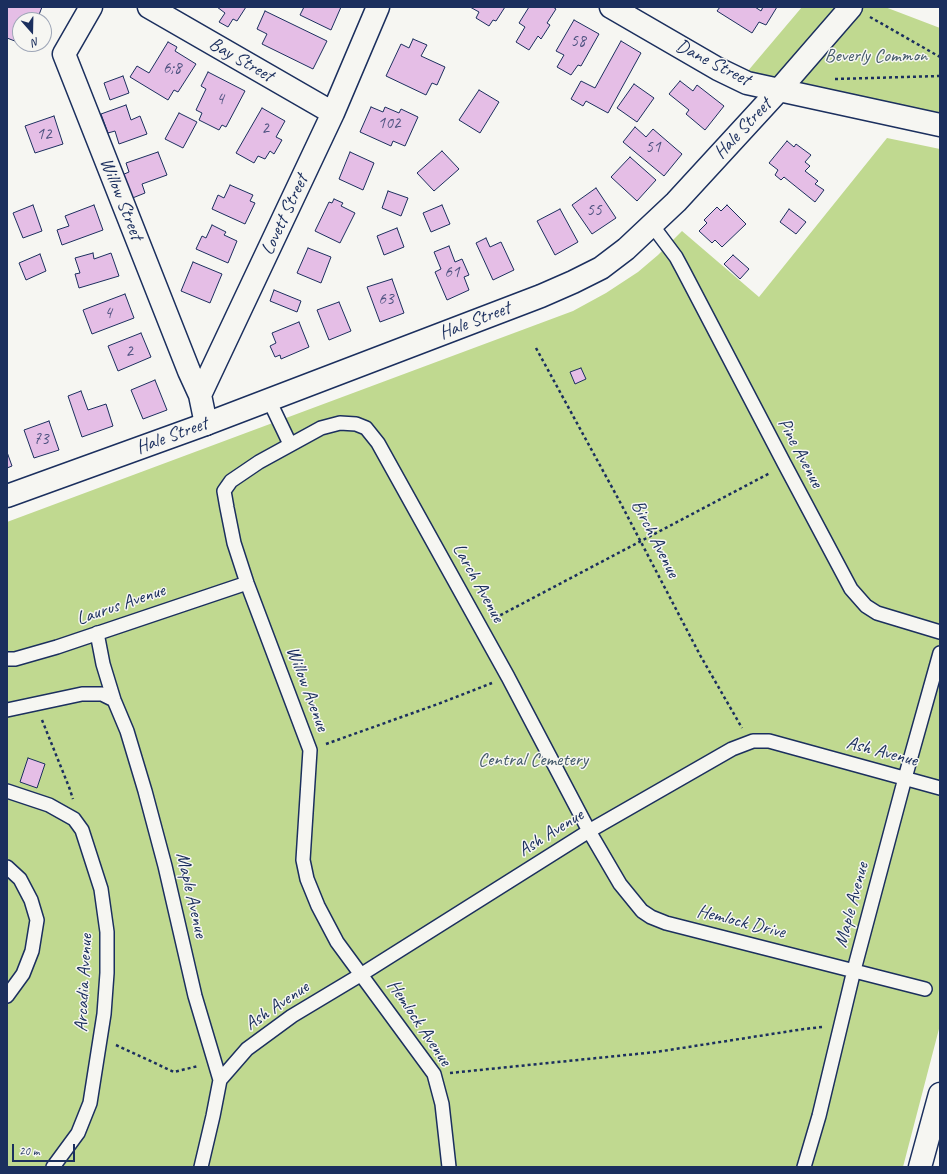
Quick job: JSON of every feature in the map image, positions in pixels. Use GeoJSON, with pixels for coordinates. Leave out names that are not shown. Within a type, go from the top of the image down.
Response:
{"type":"FeatureCollection","features":[{"type":"Feature","properties":{"kind":"street","name":"Willow Street"},"geometry":{"type":"LineString","coordinates":[[91,7],[64,54],[189,371],[200,395]]}},
{"type":"Feature","properties":{"kind":"street","name":"Bay Street"},"geometry":{"type":"LineString","coordinates":[[149,7],[334,113]]}},
{"type":"Feature","properties":{"kind":"street","name":"Lovett Street"},"geometry":{"type":"LineString","coordinates":[[200,395],[334,113],[378,7]]}},
{"type":"Feature","properties":{"kind":"street","name":"Dane Street"},"geometry":{"type":"LineString","coordinates":[[611,7],[732,76],[747,83],[940,125]]}},
{"type":"Feature","properties":{"kind":"street","name":"Hale Street"},"geometry":{"type":"LineString","coordinates":[[7,496],[206,424],[541,296],[601,268],[626,249],[676,202],[779,90],[851,7]]}},
{"type":"Feature","properties":{"kind":"street"},"geometry":{"type":"LineString","coordinates":[[200,395],[206,424]]}},
{"type":"Feature","properties":{"kind":"street"},"geometry":{"type":"LineString","coordinates":[[920,1167],[940,1094]]}},
{"type":"Feature","properties":{"kind":"lane","name":"Pine Avenue"},"geometry":{"type":"LineString","coordinates":[[652,225],[683,270],[851,589],[866,606],[876,613],[940,632]]}},
{"type":"Feature","properties":{"kind":"lane"},"geometry":{"type":"LineString","coordinates":[[269,400],[290,444]]}},
{"type":"Feature","properties":{"kind":"lane","name":"Larch Avenue"},"geometry":{"type":"LineString","coordinates":[[290,444],[321,428],[340,423],[356,424],[366,428],[378,443],[508,677],[589,831]]}},
{"type":"Feature","properties":{"kind":"lane","name":"Willow Avenue"},"geometry":{"type":"LineString","coordinates":[[290,444],[231,481],[224,491],[234,543],[247,583],[310,750],[303,860],[307,880],[318,906],[337,942],[362,974]]}},
{"type":"Feature","properties":{"kind":"lane","name":"Laurus Avenue"},"geometry":{"type":"LineString","coordinates":[[7,660],[56,647],[247,583]]}},
{"type":"Feature","properties":{"kind":"lane","name":"Maple Avenue"},"geometry":{"type":"LineString","coordinates":[[97,633],[103,664],[114,700],[127,731],[147,799],[165,866],[195,996],[220,1080],[201,1167]]}},
{"type":"Feature","properties":{"kind":"lane","name":"Maple Avenue"},"geometry":{"type":"LineString","coordinates":[[804,1167],[819,1116],[854,970],[940,653]]}},
{"type":"Feature","properties":{"kind":"lane"},"geometry":{"type":"LineString","coordinates":[[7,710],[82,694],[102,694],[114,700]]}},
{"type":"Feature","properties":{"kind":"lane","name":"Ash Avenue"},"geometry":{"type":"LineString","coordinates":[[220,1080],[247,1049],[292,1016],[362,974],[589,831],[732,749],[753,741],[770,741],[940,788]]}},
{"type":"Feature","properties":{"kind":"lane"},"geometry":{"type":"LineString","coordinates":[[7,791],[49,805],[74,819],[82,830]]}},
{"type":"Feature","properties":{"kind":"lane","name":"Arcadia Avenue"},"geometry":{"type":"LineString","coordinates":[[53,1167],[78,1133],[90,1103],[100,1039],[107,973],[107,932],[101,889],[82,830]]}},
{"type":"Feature","properties":{"kind":"lane","name":"Hemlock Drive"},"geometry":{"type":"LineString","coordinates":[[589,831],[620,884],[642,911],[651,917],[666,923],[925,989]]}},
{"type":"Feature","properties":{"kind":"lane"},"geometry":{"type":"LineString","coordinates":[[7,867],[20,879],[32,900],[37,920],[30,957],[22,974],[7,996]]}},
{"type":"Feature","properties":{"kind":"lane","name":"Hemlock Avenue"},"geometry":{"type":"LineString","coordinates":[[362,974],[434,1074],[442,1104],[449,1167]]}},
{"type":"Feature","properties":{"kind":"path"},"geometry":{"type":"LineString","coordinates":[[870,17],[940,57]]}},
{"type":"Feature","properties":{"kind":"path"},"geometry":{"type":"LineString","coordinates":[[831,79],[940,76]]}},
{"type":"Feature","properties":{"kind":"path","name":"Birch Avenue"},"geometry":{"type":"LineString","coordinates":[[536,348],[724,697],[743,729],[753,741]]}},
{"type":"Feature","properties":{"kind":"path"},"geometry":{"type":"LineString","coordinates":[[480,626],[785,465]]}},
{"type":"Feature","properties":{"kind":"path"},"geometry":{"type":"LineString","coordinates":[[310,750],[508,677]]}},
{"type":"Feature","properties":{"kind":"path"},"geometry":{"type":"LineString","coordinates":[[36,705],[69,787],[82,830]]}},
{"type":"Feature","properties":{"kind":"path"},"geometry":{"type":"LineString","coordinates":[[434,1074],[656,1052],[804,1029],[841,1026]]}},
{"type":"Feature","properties":{"kind":"path"},"geometry":{"type":"LineString","coordinates":[[100,1039],[148,1059],[174,1072],[215,1062]]}},
{"type":"Feature","properties":{"kind":"green space","name":"Beverly Common"},"geometry":{"type":"Polygon","coordinates":[[[802,7],[885,7],[940,28],[940,125],[747,72],[802,7]]]}},
{"type":"Feature","properties":{"kind":"green space","name":"Central Cemetery"},"geometry":{"type":"Polygon","coordinates":[[[887,138],[940,149],[940,1025],[903,1167],[7,1167],[7,522],[573,311],[606,293],[638,272],[682,231],[759,297],[887,138]]]}},
{"type":"Feature","properties":{"kind":"building"},"geometry":{"type":"Polygon","coordinates":[[[7,7],[42,7],[40,12],[12,12],[12,40],[7,38],[7,7]]]}},
{"type":"Feature","properties":{"kind":"building"},"geometry":{"type":"Polygon","coordinates":[[[217,7],[246,7],[237,21],[233,19],[228,27],[219,22],[225,13],[217,7]]]}},
{"type":"Feature","properties":{"kind":"building"},"geometry":{"type":"Polygon","coordinates":[[[304,7],[341,7],[331,30],[300,15],[304,7]]]}},
{"type":"Feature","properties":{"kind":"building"},"geometry":{"type":"Polygon","coordinates":[[[470,7],[505,7],[496,21],[493,20],[489,26],[476,18],[479,12],[470,7]]]}},
{"type":"Feature","properties":{"kind":"building"},"geometry":{"type":"Polygon","coordinates":[[[529,7],[553,7],[556,9],[547,23],[550,25],[541,39],[538,36],[529,50],[516,42],[525,27],[519,23],[529,7]]]}},
{"type":"Feature","properties":{"kind":"building"},"geometry":{"type":"Polygon","coordinates":[[[720,7],[755,7],[761,11],[763,7],[777,7],[766,25],[759,22],[752,33],[717,11],[720,7]]]}},
{"type":"Feature","properties":{"kind":"building"},"geometry":{"type":"Polygon","coordinates":[[[265,11],[327,41],[313,69],[262,44],[267,34],[257,29],[265,11]]]}},
{"type":"Feature","properties":{"kind":"building"},"geometry":{"type":"Polygon","coordinates":[[[574,20],[599,34],[581,66],[578,65],[571,75],[557,67],[564,55],[556,51],[574,20]]]}},
{"type":"Feature","properties":{"kind":"building"},"geometry":{"type":"Polygon","coordinates":[[[413,39],[427,45],[421,56],[445,67],[437,85],[432,83],[426,95],[386,76],[401,44],[409,48],[413,39]]]}},
{"type":"Feature","properties":{"kind":"building"},"geometry":{"type":"Polygon","coordinates":[[[621,41],[641,53],[608,113],[586,101],[583,106],[571,99],[581,81],[595,88],[621,41]]]}},
{"type":"Feature","properties":{"kind":"building"},"geometry":{"type":"Polygon","coordinates":[[[168,42],[177,47],[175,51],[196,64],[178,92],[174,90],[168,100],[130,77],[137,66],[149,73],[168,42]]]}},
{"type":"Feature","properties":{"kind":"building"},"geometry":{"type":"Polygon","coordinates":[[[208,72],[245,91],[226,127],[222,125],[219,130],[199,120],[202,113],[196,110],[206,89],[201,86],[208,72]]]}},
{"type":"Feature","properties":{"kind":"building"},"geometry":{"type":"Polygon","coordinates":[[[123,76],[129,93],[110,100],[104,83],[123,76]]]}},
{"type":"Feature","properties":{"kind":"building"},"geometry":{"type":"Polygon","coordinates":[[[680,81],[693,91],[697,85],[724,106],[705,130],[686,114],[689,110],[669,94],[680,81]]]}},
{"type":"Feature","properties":{"kind":"building"},"geometry":{"type":"Polygon","coordinates":[[[634,84],[654,98],[637,122],[617,108],[634,84]]]}},
{"type":"Feature","properties":{"kind":"building"},"geometry":{"type":"Polygon","coordinates":[[[479,90],[499,102],[480,133],[459,120],[479,90]]]}},
{"type":"Feature","properties":{"kind":"building"},"geometry":{"type":"Polygon","coordinates":[[[126,105],[131,120],[140,116],[147,134],[119,144],[115,131],[108,133],[101,114],[126,105]]]}},
{"type":"Feature","properties":{"kind":"building"},"geometry":{"type":"Polygon","coordinates":[[[371,107],[383,112],[385,107],[399,113],[401,109],[418,117],[405,146],[393,141],[391,146],[360,132],[371,107]]]}},
{"type":"Feature","properties":{"kind":"building"},"geometry":{"type":"Polygon","coordinates":[[[262,108],[285,121],[276,137],[282,140],[274,154],[270,151],[265,159],[258,156],[254,163],[236,153],[262,108]]]}},
{"type":"Feature","properties":{"kind":"building"},"geometry":{"type":"Polygon","coordinates":[[[179,113],[197,122],[183,148],[165,139],[179,113]]]}},
{"type":"Feature","properties":{"kind":"building"},"geometry":{"type":"Polygon","coordinates":[[[54,116],[63,144],[35,153],[25,126],[54,116]]]}},
{"type":"Feature","properties":{"kind":"building"},"geometry":{"type":"Polygon","coordinates":[[[635,127],[646,137],[653,129],[682,154],[664,176],[623,142],[635,127]]]}},
{"type":"Feature","properties":{"kind":"building"},"geometry":{"type":"Polygon","coordinates":[[[787,141],[794,147],[796,144],[811,155],[805,162],[810,166],[805,171],[818,181],[815,184],[824,190],[815,202],[784,177],[781,180],[775,175],[778,170],[769,163],[787,141]]]}},
{"type":"Feature","properties":{"kind":"building"},"geometry":{"type":"Polygon","coordinates":[[[442,151],[459,169],[434,191],[417,173],[442,151]]]}},
{"type":"Feature","properties":{"kind":"building"},"geometry":{"type":"Polygon","coordinates":[[[158,152],[167,175],[142,184],[145,193],[130,199],[122,175],[129,172],[126,163],[158,152]]]}},
{"type":"Feature","properties":{"kind":"building"},"geometry":{"type":"Polygon","coordinates":[[[350,152],[374,163],[363,190],[339,179],[350,152]]]}},
{"type":"Feature","properties":{"kind":"building"},"geometry":{"type":"Polygon","coordinates":[[[630,157],[656,180],[637,201],[611,177],[630,157]]]}},
{"type":"Feature","properties":{"kind":"building"},"geometry":{"type":"Polygon","coordinates":[[[230,185],[253,195],[250,201],[255,203],[245,224],[212,209],[218,195],[224,198],[230,185]]]}},
{"type":"Feature","properties":{"kind":"building"},"geometry":{"type":"Polygon","coordinates":[[[596,188],[616,218],[592,234],[572,205],[596,188]]]}},
{"type":"Feature","properties":{"kind":"building"},"geometry":{"type":"Polygon","coordinates":[[[388,191],[408,198],[401,216],[382,208],[388,191]]]}},
{"type":"Feature","properties":{"kind":"building"},"geometry":{"type":"Polygon","coordinates":[[[334,199],[343,203],[341,206],[355,213],[340,243],[315,231],[329,202],[332,203],[334,199]]]}},
{"type":"Feature","properties":{"kind":"building"},"geometry":{"type":"Polygon","coordinates":[[[33,205],[42,231],[23,238],[13,213],[33,205]]]}},
{"type":"Feature","properties":{"kind":"building"},"geometry":{"type":"Polygon","coordinates":[[[94,205],[103,230],[62,245],[57,230],[69,226],[65,216],[94,205]]]}},
{"type":"Feature","properties":{"kind":"building"},"geometry":{"type":"Polygon","coordinates":[[[442,205],[450,224],[431,232],[423,213],[442,205]]]}},
{"type":"Feature","properties":{"kind":"building"},"geometry":{"type":"Polygon","coordinates":[[[727,205],[746,224],[722,247],[715,240],[712,243],[699,231],[707,223],[704,220],[717,207],[721,211],[727,205]]]}},
{"type":"Feature","properties":{"kind":"building"},"geometry":{"type":"Polygon","coordinates":[[[560,209],[578,242],[555,255],[537,221],[560,209]]]}},
{"type":"Feature","properties":{"kind":"building"},"geometry":{"type":"Polygon","coordinates":[[[789,209],[806,222],[796,234],[780,222],[789,209]]]}},
{"type":"Feature","properties":{"kind":"building"},"geometry":{"type":"Polygon","coordinates":[[[212,225],[226,232],[224,235],[237,241],[228,263],[196,249],[202,236],[206,238],[212,225]]]}},
{"type":"Feature","properties":{"kind":"building"},"geometry":{"type":"Polygon","coordinates":[[[397,228],[404,247],[384,255],[377,236],[397,228]]]}},
{"type":"Feature","properties":{"kind":"building"},"geometry":{"type":"Polygon","coordinates":[[[486,238],[490,247],[501,242],[514,270],[493,280],[476,243],[486,238]]]}},
{"type":"Feature","properties":{"kind":"building"},"geometry":{"type":"Polygon","coordinates":[[[449,246],[455,262],[462,259],[469,275],[464,277],[469,290],[447,300],[435,272],[441,269],[434,252],[449,246]]]}},
{"type":"Feature","properties":{"kind":"building"},"geometry":{"type":"Polygon","coordinates":[[[308,248],[331,257],[321,283],[297,273],[308,248]]]}},
{"type":"Feature","properties":{"kind":"building"},"geometry":{"type":"Polygon","coordinates":[[[93,253],[94,259],[111,253],[119,276],[79,288],[75,274],[80,273],[75,258],[93,253]]]}},
{"type":"Feature","properties":{"kind":"building"},"geometry":{"type":"Polygon","coordinates":[[[40,254],[46,271],[26,280],[19,263],[40,254]]]}},
{"type":"Feature","properties":{"kind":"building"},"geometry":{"type":"Polygon","coordinates":[[[733,255],[749,269],[740,279],[724,264],[733,255]]]}},
{"type":"Feature","properties":{"kind":"building"},"geometry":{"type":"Polygon","coordinates":[[[193,262],[222,274],[210,303],[181,291],[193,262]]]}},
{"type":"Feature","properties":{"kind":"building"},"geometry":{"type":"Polygon","coordinates":[[[392,279],[404,313],[380,322],[367,287],[392,279]]]}},
{"type":"Feature","properties":{"kind":"building"},"geometry":{"type":"Polygon","coordinates":[[[274,290],[301,301],[297,312],[270,301],[274,290]]]}},
{"type":"Feature","properties":{"kind":"building"},"geometry":{"type":"Polygon","coordinates":[[[125,294],[134,318],[92,334],[83,310],[125,294]]]}},
{"type":"Feature","properties":{"kind":"building"},"geometry":{"type":"Polygon","coordinates":[[[339,302],[351,331],[329,340],[317,310],[339,302]]]}},
{"type":"Feature","properties":{"kind":"building"},"geometry":{"type":"Polygon","coordinates":[[[299,322],[309,347],[281,359],[280,355],[275,357],[270,346],[276,343],[272,333],[299,322]]]}},
{"type":"Feature","properties":{"kind":"building"},"geometry":{"type":"Polygon","coordinates":[[[141,333],[151,357],[118,371],[108,346],[141,333]]]}},
{"type":"Feature","properties":{"kind":"building"},"geometry":{"type":"Polygon","coordinates":[[[581,368],[586,379],[575,384],[570,372],[581,368]]]}},
{"type":"Feature","properties":{"kind":"building"},"geometry":{"type":"Polygon","coordinates":[[[155,380],[167,410],[143,419],[131,390],[155,380]]]}},
{"type":"Feature","properties":{"kind":"building"},"geometry":{"type":"Polygon","coordinates":[[[81,391],[88,410],[106,404],[113,426],[82,437],[68,396],[81,391]]]}},
{"type":"Feature","properties":{"kind":"building"},"geometry":{"type":"Polygon","coordinates":[[[49,421],[59,450],[34,458],[24,430],[49,421]]]}},
{"type":"Feature","properties":{"kind":"building"},"geometry":{"type":"Polygon","coordinates":[[[7,452],[12,466],[7,468],[7,452]]]}},
{"type":"Feature","properties":{"kind":"building"},"geometry":{"type":"Polygon","coordinates":[[[28,758],[45,764],[37,788],[20,782],[28,758]]]}}]}
